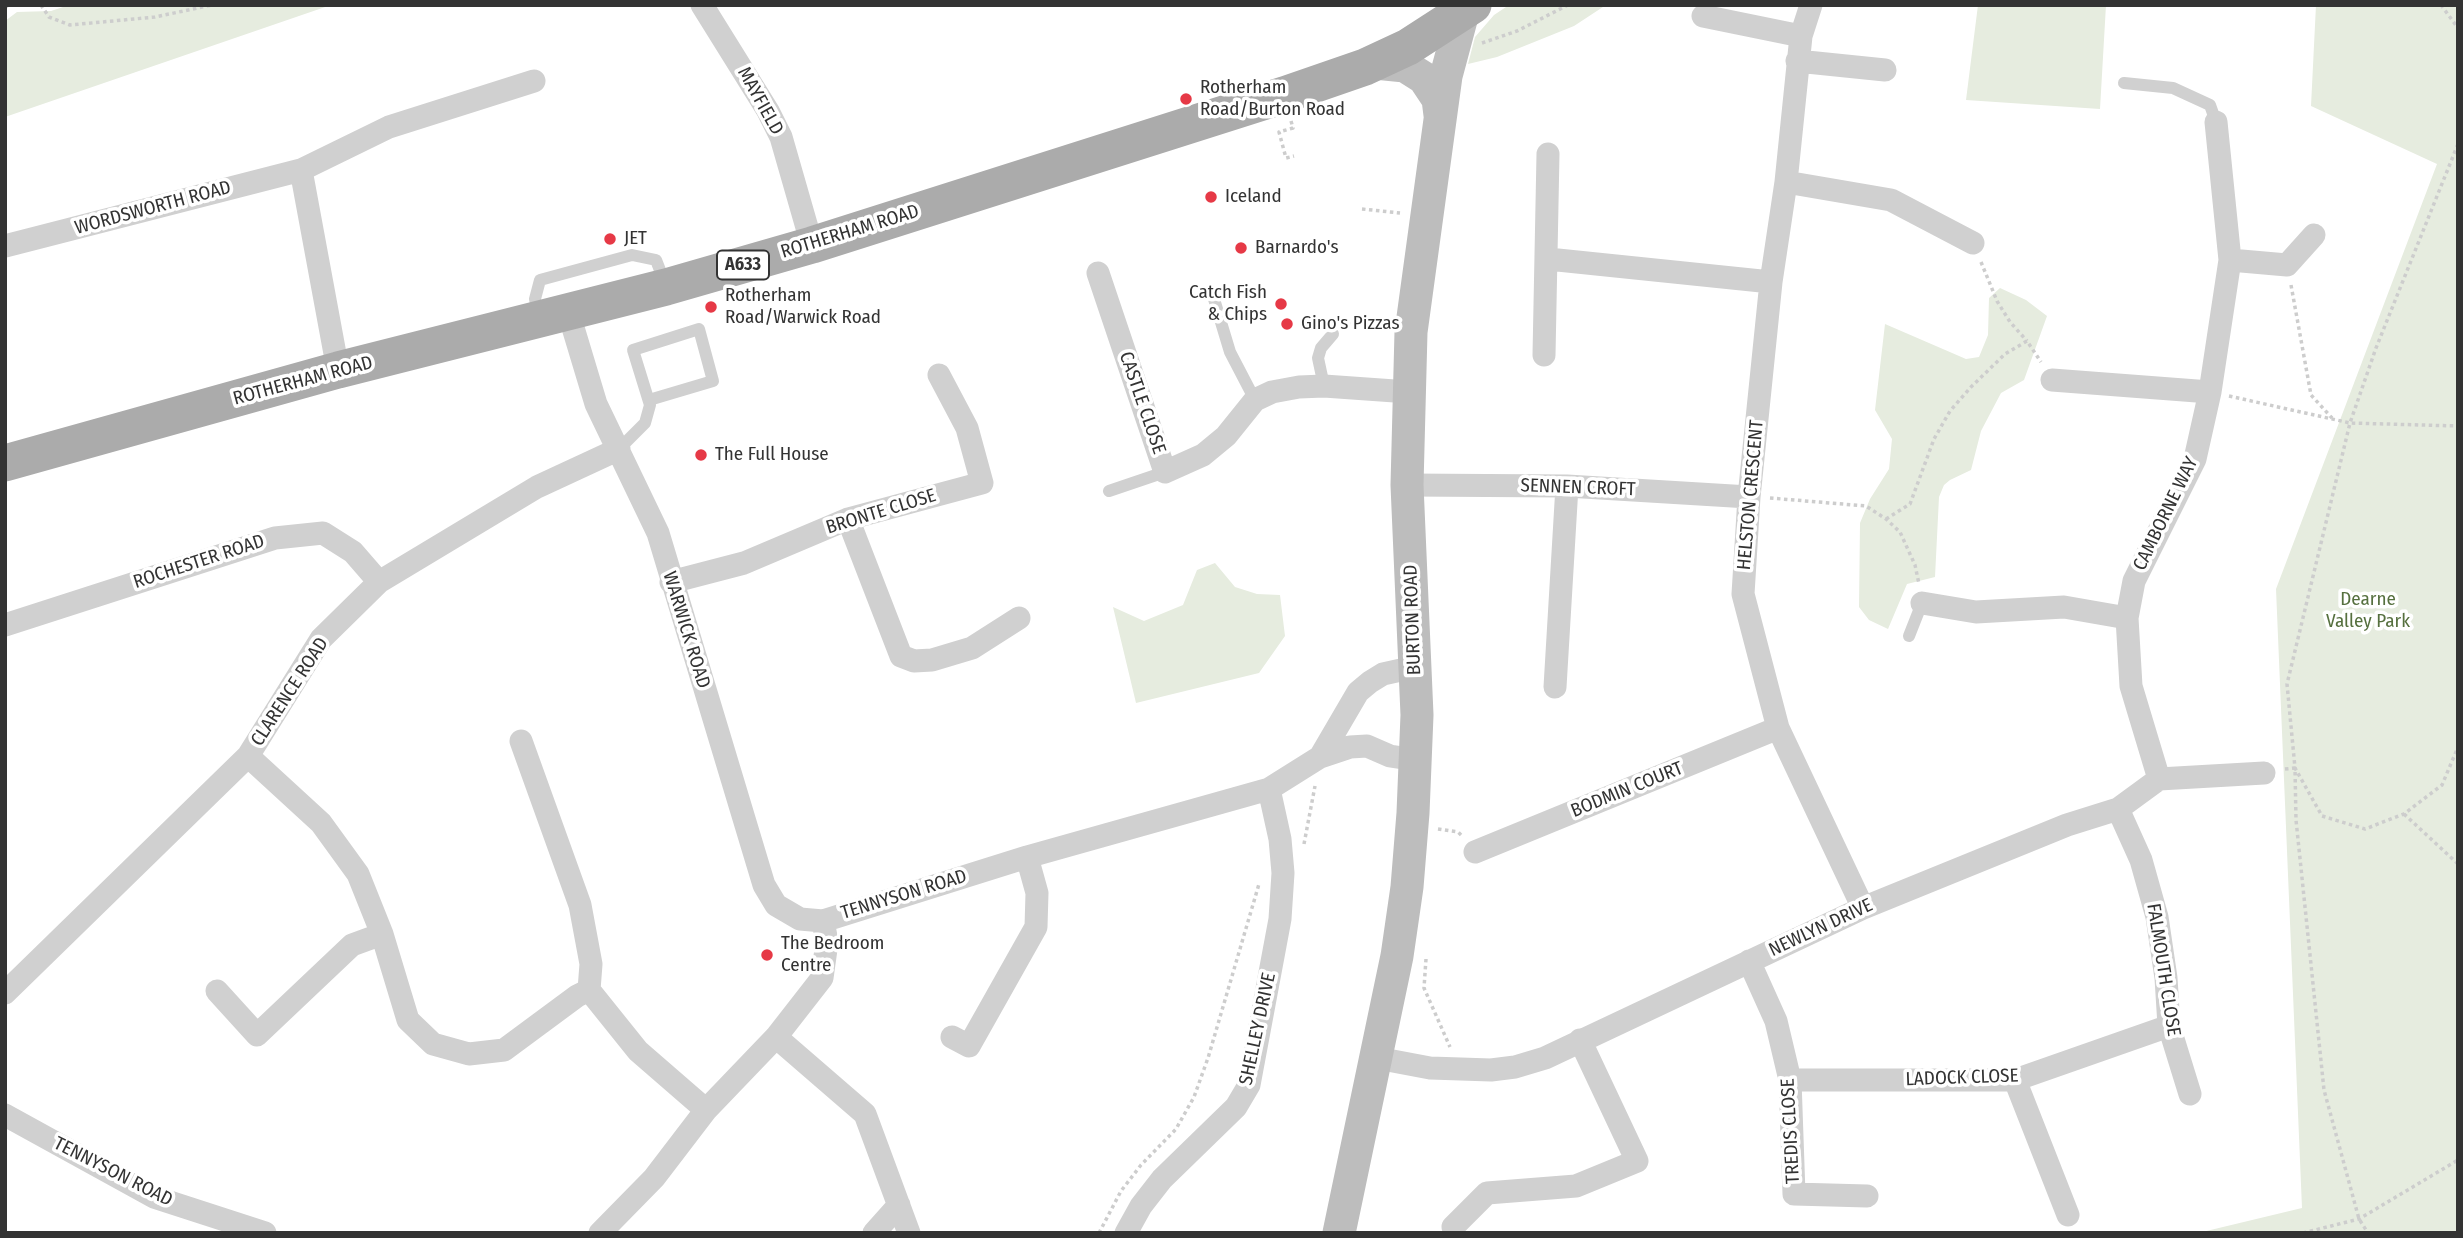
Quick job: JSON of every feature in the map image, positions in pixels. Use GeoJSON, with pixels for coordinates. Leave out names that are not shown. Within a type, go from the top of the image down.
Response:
{"type":"FeatureCollection","features":[{"type":"Feature","properties":{"kind":"main road","name":"ROTHERHAM ROAD"},"geometry":{"type":"LineString","coordinates":[[5,463],[338,370],[666,287],[812,245],[1284,95],[1375,63],[1408,47],[1466,8]]}},
{"type":"Feature","properties":{"kind":"street","name":"MAYFIELD"},"geometry":{"type":"LineString","coordinates":[[702,5],[781,136],[812,245]]}},
{"type":"Feature","properties":{"kind":"street","name":"HELSTON CRESCENT"},"geometry":{"type":"LineString","coordinates":[[1811,5],[1801,36],[1797,61],[1786,183],[1771,282],[1749,497],[1743,594],[1778,728],[1863,908]]}},
{"type":"Feature","properties":{"kind":"street","name":"BURTON ROAD"},"geometry":{"type":"LineString","coordinates":[[1339,1233],[1377,1058],[1407,887],[1416,760],[1407,485],[1411,332],[1450,55],[1466,8]]}},
{"type":"Feature","properties":{"kind":"street"},"geometry":{"type":"LineString","coordinates":[[1703,16],[1801,36]]}},
{"type":"Feature","properties":{"kind":"street"},"geometry":{"type":"LineString","coordinates":[[1797,61],[1885,70]]}},
{"type":"Feature","properties":{"kind":"street"},"geometry":{"type":"LineString","coordinates":[[1375,63],[1405,66],[1424,78],[1438,99],[1440,115]]}},
{"type":"Feature","properties":{"kind":"street","name":"WORDSWORTH ROAD"},"geometry":{"type":"LineString","coordinates":[[5,246],[301,170],[389,127],[534,81]]}},
{"type":"Feature","properties":{"kind":"street","name":"CAMBORNE WAY"},"geometry":{"type":"LineString","coordinates":[[2159,779],[2131,686],[2127,618],[2134,581],[2195,459],[2210,392],[2230,260],[2216,122]]}},
{"type":"Feature","properties":{"kind":"street"},"geometry":{"type":"LineString","coordinates":[[1544,355],[1548,154]]}},
{"type":"Feature","properties":{"kind":"street"},"geometry":{"type":"LineString","coordinates":[[301,170],[338,370]]}},
{"type":"Feature","properties":{"kind":"street"},"geometry":{"type":"LineString","coordinates":[[1786,183],[1891,200],[1973,243]]}},
{"type":"Feature","properties":{"kind":"street"},"geometry":{"type":"LineString","coordinates":[[2230,260],[2287,265],[2314,235]]}},
{"type":"Feature","properties":{"kind":"street"},"geometry":{"type":"LineString","coordinates":[[1548,259],[1771,282]]}},
{"type":"Feature","properties":{"kind":"street","name":"CASTLE CLOSE"},"geometry":{"type":"LineString","coordinates":[[1098,273],[1165,472],[1203,456],[1226,436],[1255,400]]}},
{"type":"Feature","properties":{"kind":"street","name":"WARWICK ROAD"},"geometry":{"type":"LineString","coordinates":[[553,315],[658,533],[764,885],[776,905],[800,919],[823,920]]}},
{"type":"Feature","properties":{"kind":"street","name":"BRONTE CLOSE"},"geometry":{"type":"LineString","coordinates":[[671,582],[744,563],[848,519],[982,483],[967,428],[939,375]]}},
{"type":"Feature","properties":{"kind":"street"},"geometry":{"type":"LineString","coordinates":[[2052,380],[2210,392]]}},
{"type":"Feature","properties":{"kind":"street"},"geometry":{"type":"LineString","coordinates":[[1255,400],[1272,392],[1299,387],[1324,386],[1409,392]]}},
{"type":"Feature","properties":{"kind":"street","name":"CLARENCE ROAD"},"geometry":{"type":"LineString","coordinates":[[5,993],[248,756],[321,639],[379,582],[537,487],[619,449]]}},
{"type":"Feature","properties":{"kind":"street","name":"SENNEN CROFT"},"geometry":{"type":"LineString","coordinates":[[1407,485],[1567,486],[1749,497]]}},
{"type":"Feature","properties":{"kind":"street"},"geometry":{"type":"LineString","coordinates":[[1555,687],[1567,486]]}},
{"type":"Feature","properties":{"kind":"street"},"geometry":{"type":"LineString","coordinates":[[848,519],[901,656],[914,661],[932,660],[972,648],[1019,618]]}},
{"type":"Feature","properties":{"kind":"street","name":"ROCHESTER ROAD"},"geometry":{"type":"LineString","coordinates":[[5,625],[287,536],[323,533],[353,552],[379,582]]}},
{"type":"Feature","properties":{"kind":"street"},"geometry":{"type":"LineString","coordinates":[[1922,603],[1976,612],[2064,607],[2127,618]]}},
{"type":"Feature","properties":{"kind":"street","name":"TENNYSON ROAD"},"geometry":{"type":"LineString","coordinates":[[1320,757],[1358,692],[1383,674],[1415,669]]}},
{"type":"Feature","properties":{"kind":"street","name":"BODMIN COURT"},"geometry":{"type":"LineString","coordinates":[[1475,852],[1778,728]]}},
{"type":"Feature","properties":{"kind":"street"},"geometry":{"type":"LineString","coordinates":[[522,741],[580,905],[591,964],[589,990],[638,1051],[706,1110]]}},
{"type":"Feature","properties":{"kind":"street","name":"TENNYSON ROAD"},"geometry":{"type":"LineString","coordinates":[[600,1233],[654,1178],[706,1110],[776,1037],[822,978],[827,943],[823,920],[1027,857],[1269,789],[1320,757],[1350,747],[1367,746],[1390,757],[1416,760]]}},
{"type":"Feature","properties":{"kind":"street"},"geometry":{"type":"LineString","coordinates":[[248,756],[321,824],[358,874],[382,933],[408,1020],[433,1044],[469,1054],[504,1050],[589,990]]}},
{"type":"Feature","properties":{"kind":"street"},"geometry":{"type":"LineString","coordinates":[[2159,779],[2264,773]]}},
{"type":"Feature","properties":{"kind":"street","name":"NEWLYN DRIVE"},"geometry":{"type":"LineString","coordinates":[[1377,1058],[1430,1068],[1491,1070],[1545,1058],[1863,908],[2067,825],[2118,809],[2159,779]]}},
{"type":"Feature","properties":{"kind":"street","name":"SHELLEY DRIVE"},"geometry":{"type":"LineString","coordinates":[[1126,1233],[1141,1206],[1162,1179],[1236,1107],[1249,1085],[1280,919],[1283,873],[1280,839],[1269,789]]}},
{"type":"Feature","properties":{"kind":"street","name":"FALMOUTH CLOSE"},"geometry":{"type":"LineString","coordinates":[[2118,809],[2141,860],[2157,917],[2166,978],[2169,1026],[2190,1094]]}},
{"type":"Feature","properties":{"kind":"street"},"geometry":{"type":"LineString","coordinates":[[952,1037],[969,1046],[1036,927],[1037,893],[1027,857]]}},
{"type":"Feature","properties":{"kind":"street"},"geometry":{"type":"LineString","coordinates":[[217,991],[257,1035],[352,945],[382,933]]}},
{"type":"Feature","properties":{"kind":"street","name":"TREDIS CLOSE"},"geometry":{"type":"LineString","coordinates":[[1749,961],[1776,1021],[1790,1080],[1794,1194],[1867,1196]]}},
{"type":"Feature","properties":{"kind":"street","name":"LADOCK CLOSE"},"geometry":{"type":"LineString","coordinates":[[1790,1080],[2015,1080],[2169,1026]]}},
{"type":"Feature","properties":{"kind":"street"},"geometry":{"type":"LineString","coordinates":[[776,1037],[865,1114],[909,1233]]}},
{"type":"Feature","properties":{"kind":"street"},"geometry":{"type":"LineString","coordinates":[[1453,1227],[1487,1193],[1576,1186],[1637,1161],[1580,1040]]}},
{"type":"Feature","properties":{"kind":"street"},"geometry":{"type":"LineString","coordinates":[[2015,1080],[2068,1215]]}},
{"type":"Feature","properties":{"kind":"street","name":"TENNYSON ROAD"},"geometry":{"type":"LineString","coordinates":[[5,1115],[154,1197],[265,1233]]}},
{"type":"Feature","properties":{"kind":"street"},"geometry":{"type":"LineString","coordinates":[[874,1233],[898,1205]]}},
{"type":"Feature","properties":{"kind":"lane"},"geometry":{"type":"LineString","coordinates":[[2124,83],[2173,88],[2210,105],[2216,122]]}},
{"type":"Feature","properties":{"kind":"lane"},"geometry":{"type":"LineString","coordinates":[[1214,299],[1230,352],[1255,400]]}},
{"type":"Feature","properties":{"kind":"lane"},"geometry":{"type":"LineString","coordinates":[[619,449],[645,423],[650,405],[633,350],[699,329],[713,381],[649,400]]}},
{"type":"Feature","properties":{"kind":"lane"},"geometry":{"type":"LineString","coordinates":[[1324,386],[1318,358],[1321,348],[1336,329]]}},
{"type":"Feature","properties":{"kind":"lane"},"geometry":{"type":"LineString","coordinates":[[1109,491],[1165,472]]}},
{"type":"Feature","properties":{"kind":"lane"},"geometry":{"type":"LineString","coordinates":[[1909,636],[1922,603]]}},
{"type":"Feature","properties":{"kind":"path"},"geometry":{"type":"LineString","coordinates":[[41,5],[49,17],[70,25],[155,17],[212,5]]}},
{"type":"Feature","properties":{"kind":"path"},"geometry":{"type":"LineString","coordinates":[[1450,55],[1517,31],[1568,5]]}},
{"type":"Feature","properties":{"kind":"path"},"geometry":{"type":"LineString","coordinates":[[2441,5],[2458,28]]}},
{"type":"Feature","properties":{"kind":"path"},"geometry":{"type":"LineString","coordinates":[[1279,132],[1286,158],[1294,156]]}},
{"type":"Feature","properties":{"kind":"path"},"geometry":{"type":"LineString","coordinates":[[2368,1233],[2359,1219],[2324,1090],[2296,820],[2295,768],[2287,684],[2350,423],[2376,348],[2458,144]]}},
{"type":"Feature","properties":{"kind":"path"},"geometry":{"type":"LineString","coordinates":[[1362,209],[1426,216]]}},
{"type":"Feature","properties":{"kind":"path"},"geometry":{"type":"LineString","coordinates":[[1973,243],[1997,301],[2052,380]]}},
{"type":"Feature","properties":{"kind":"path"},"geometry":{"type":"LineString","coordinates":[[2287,265],[2311,395],[2333,419]]}},
{"type":"Feature","properties":{"kind":"path"},"geometry":{"type":"LineString","coordinates":[[1336,329],[1411,332]]}},
{"type":"Feature","properties":{"kind":"path"},"geometry":{"type":"LineString","coordinates":[[1886,519],[1910,504],[1934,439],[1950,411],[2005,354],[2027,341]]}},
{"type":"Feature","properties":{"kind":"path"},"geometry":{"type":"LineString","coordinates":[[2210,392],[2350,423],[2458,426]]}},
{"type":"Feature","properties":{"kind":"path"},"geometry":{"type":"LineString","coordinates":[[1749,497],[1866,506],[1886,519],[1900,533],[1915,565],[1922,603]]}},
{"type":"Feature","properties":{"kind":"path"},"geometry":{"type":"LineString","coordinates":[[2295,768],[2322,816],[2365,829],[2404,814],[2442,785],[2458,747]]}},
{"type":"Feature","properties":{"kind":"path"},"geometry":{"type":"LineString","coordinates":[[2264,773],[2295,768]]}},
{"type":"Feature","properties":{"kind":"path"},"geometry":{"type":"LineString","coordinates":[[2404,814],[2458,864]]}},
{"type":"Feature","properties":{"kind":"path","name":"SHELLEY DRIVE"},"geometry":{"type":"LineString","coordinates":[[1099,1233],[1121,1191],[1141,1165],[1176,1129],[1194,1097],[1208,1058],[1261,875]]}},
{"type":"Feature","properties":{"kind":"path"},"geometry":{"type":"LineString","coordinates":[[2304,1233],[2359,1219],[2458,1160]]}},
{"type":"Feature","properties":{"kind":"green space"},"geometry":{"type":"Polygon","coordinates":[[[69,5],[331,5],[5,117],[5,21],[17,12],[51,11],[69,5]]]}},
{"type":"Feature","properties":{"kind":"green space"},"geometry":{"type":"Polygon","coordinates":[[[1509,5],[1606,5],[1574,26],[1497,57],[1468,64],[1475,37],[1494,15],[1509,5]]]}},
{"type":"Feature","properties":{"kind":"green space"},"geometry":{"type":"Polygon","coordinates":[[[1978,5],[2106,5],[2100,109],[1966,100],[1978,5]]]}},
{"type":"Feature","properties":{"kind":"green space","name":"Dearne Valley Park"},"geometry":{"type":"Polygon","coordinates":[[[2316,5],[2458,5],[2458,1233],[2198,1233],[2302,1208],[2276,589],[2437,164],[2311,106],[2316,5]]]}},
{"type":"Feature","properties":{"kind":"green space"},"geometry":{"type":"Polygon","coordinates":[[[2000,288],[2026,300],[2047,316],[2024,380],[2001,393],[1981,431],[1971,470],[1944,485],[1939,497],[1935,577],[1907,584],[1888,629],[1869,620],[1859,607],[1860,523],[1870,499],[1889,469],[1892,439],[1875,410],[1885,324],[1966,359],[1979,357],[1988,335],[1989,298],[2000,288]]]}},
{"type":"Feature","properties":{"kind":"green space"},"geometry":{"type":"Polygon","coordinates":[[[1215,563],[1235,587],[1257,594],[1280,595],[1285,636],[1259,673],[1136,703],[1113,607],[1144,621],[1183,605],[1197,570],[1215,563]]]}},
{"type":"Feature","properties":{"kind":"place","name":"Rotherham Road/Burton Road"},"geometry":{"type":"Point","coordinates":[1186,99]}},
{"type":"Feature","properties":{"kind":"place","name":"Iceland"},"geometry":{"type":"Point","coordinates":[1211,197]}},
{"type":"Feature","properties":{"kind":"place","name":"JET"},"geometry":{"type":"Point","coordinates":[610,239]}},
{"type":"Feature","properties":{"kind":"place","name":"Barnardo's"},"geometry":{"type":"Point","coordinates":[1241,248]}},
{"type":"Feature","properties":{"kind":"place","name":"Catch Fish & Chips"},"geometry":{"type":"Point","coordinates":[1281,304]}},
{"type":"Feature","properties":{"kind":"place","name":"Rotherham Road/Warwick Road"},"geometry":{"type":"Point","coordinates":[711,307]}},
{"type":"Feature","properties":{"kind":"place","name":"Gino's Pizzas"},"geometry":{"type":"Point","coordinates":[1287,324]}},
{"type":"Feature","properties":{"kind":"place","name":"The Full House"},"geometry":{"type":"Point","coordinates":[701,455]}},
{"type":"Feature","properties":{"kind":"place","name":"The Bedroom Centre"},"geometry":{"type":"Point","coordinates":[767,955]}}]}
